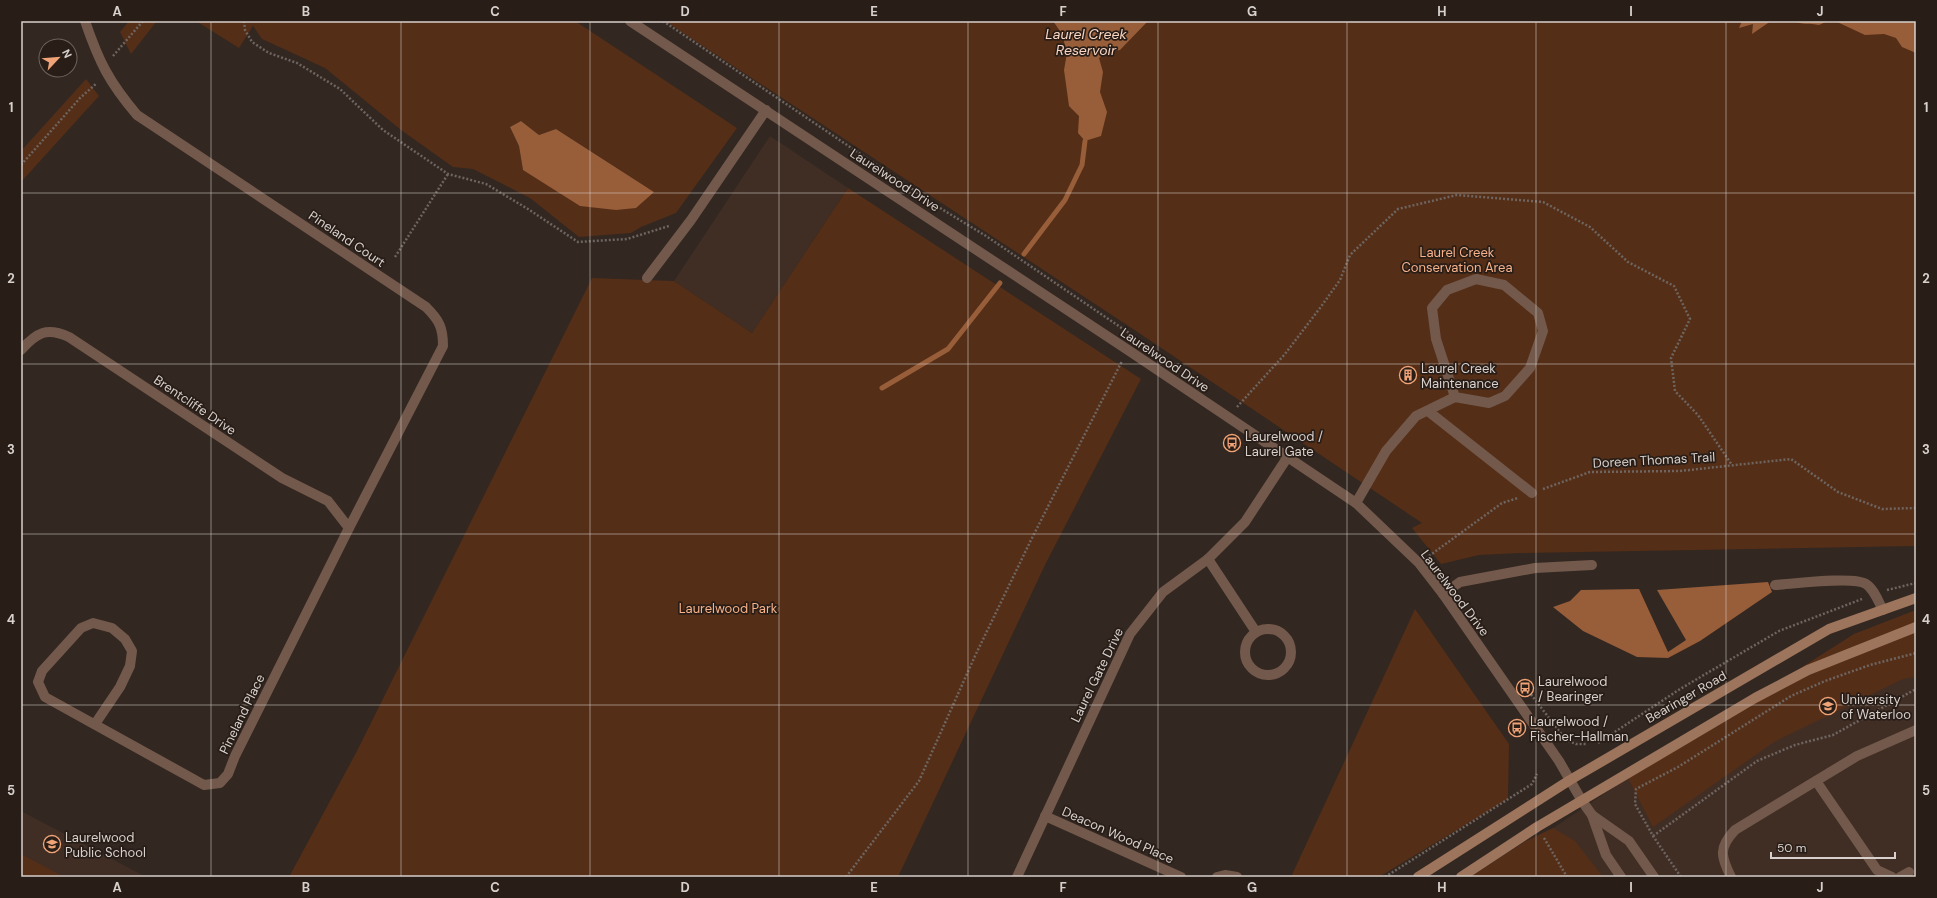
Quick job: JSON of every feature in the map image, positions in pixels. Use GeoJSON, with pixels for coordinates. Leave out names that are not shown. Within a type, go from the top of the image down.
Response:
{"type":"FeatureCollection","features":[{"type":"Feature","properties":{"kind":"main road","name":"Bearinger Road"},"geometry":{"type":"LineString","coordinates":[[1418,877],[1570,780],[1829,629],[1916,598]]}},
{"type":"Feature","properties":{"kind":"main road"},"geometry":{"type":"LineString","coordinates":[[1461,877],[1537,827],[1754,698],[1808,670],[1916,627]]}},
{"type":"Feature","properties":{"kind":"street","name":"Pineland Court"},"geometry":{"type":"LineString","coordinates":[[85,21],[96,54],[104,70],[119,94],[137,115],[426,307],[438,320],[443,333],[443,346],[349,528]]}},
{"type":"Feature","properties":{"kind":"street","name":"Laurelwood Drive"},"geometry":{"type":"LineString","coordinates":[[630,21],[1128,350],[1356,504],[1419,563],[1443,594],[1559,761],[1592,816],[1606,855],[1621,877]]}},
{"type":"Feature","properties":{"kind":"street"},"geometry":{"type":"LineString","coordinates":[[647,278],[691,220],[766,110]]}},
{"type":"Feature","properties":{"kind":"street"},"geometry":{"type":"LineString","coordinates":[[1356,504],[1386,451],[1416,416],[1455,397],[1489,403],[1505,396],[1530,368],[1543,331],[1538,313],[1504,285],[1476,279],[1447,290],[1432,308],[1436,339],[1455,397]]}},
{"type":"Feature","properties":{"kind":"street","name":"Brentcliffe Drive"},"geometry":{"type":"LineString","coordinates":[[21,350],[40,334],[55,331],[69,337],[282,478],[328,501],[349,528]]}},
{"type":"Feature","properties":{"kind":"street"},"geometry":{"type":"LineString","coordinates":[[1428,411],[1532,493]]}},
{"type":"Feature","properties":{"kind":"street","name":"Laurel Gate Drive"},"geometry":{"type":"LineString","coordinates":[[1017,877],[1130,634],[1163,592],[1208,559],[1245,522],[1287,458]]}},
{"type":"Feature","properties":{"kind":"street","name":"Pineland Place"},"geometry":{"type":"LineString","coordinates":[[95,724],[120,687],[130,666],[132,651],[125,638],[112,628],[93,623],[81,628],[42,671],[38,682],[45,697],[204,786],[220,784],[228,774],[235,756],[349,528]]}},
{"type":"Feature","properties":{"kind":"street"},"geometry":{"type":"LineString","coordinates":[[1208,559],[1256,632]]}},
{"type":"Feature","properties":{"kind":"street"},"geometry":{"type":"LineString","coordinates":[[1443,594],[1460,582],[1467,580],[1535,568],[1592,565]]}},
{"type":"Feature","properties":{"kind":"street"},"geometry":{"type":"LineString","coordinates":[[1775,585],[1845,580],[1865,583],[1875,594],[1882,610]]}},
{"type":"Feature","properties":{"kind":"street"},"geometry":{"type":"LineString","coordinates":[[1266,629],[1274,630],[1285,637],[1290,652],[1286,665],[1280,671],[1268,675],[1260,673],[1250,666],[1246,659],[1246,644],[1256,632],[1266,629]]}},
{"type":"Feature","properties":{"kind":"street"},"geometry":{"type":"LineString","coordinates":[[1731,877],[1722,856],[1724,843],[1727,838],[1743,825],[1857,756],[1915,733]]}},
{"type":"Feature","properties":{"kind":"street"},"geometry":{"type":"LineString","coordinates":[[1816,781],[1877,870],[1892,877]]}},
{"type":"Feature","properties":{"kind":"street","name":"Deacon Wood Place"},"geometry":{"type":"LineString","coordinates":[[1045,816],[1181,877]]}},
{"type":"Feature","properties":{"kind":"street","name":"Laurelwood Drive"},"geometry":{"type":"LineString","coordinates":[[1592,816],[1629,841],[1654,877]]}},
{"type":"Feature","properties":{"kind":"street"},"geometry":{"type":"LineString","coordinates":[[1900,877],[1909,872]]}},
{"type":"Feature","properties":{"kind":"street"},"geometry":{"type":"LineString","coordinates":[[1217,877],[1225,875],[1237,877]]}},
{"type":"Feature","properties":{"kind":"path"},"geometry":{"type":"LineString","coordinates":[[110,59],[143,21]]}},
{"type":"Feature","properties":{"kind":"path"},"geometry":{"type":"LineString","coordinates":[[244,21],[245,30],[252,42],[269,53],[297,63],[340,90],[384,130],[448,174],[486,184],[528,209],[578,242],[627,239],[691,220]]}},
{"type":"Feature","properties":{"kind":"path"},"geometry":{"type":"LineString","coordinates":[[663,21],[940,208],[1070,292],[1130,334]]}},
{"type":"Feature","properties":{"kind":"path"},"geometry":{"type":"LineString","coordinates":[[21,166],[80,98],[96,83]]}},
{"type":"Feature","properties":{"kind":"path"},"geometry":{"type":"LineString","coordinates":[[395,257],[448,174]]}},
{"type":"Feature","properties":{"kind":"path"},"geometry":{"type":"LineString","coordinates":[[846,877],[919,781],[975,656],[1034,533],[1122,361]]}},
{"type":"Feature","properties":{"kind":"path","name":"Doreen Thomas Trail"},"geometry":{"type":"LineString","coordinates":[[1426,558],[1502,503],[1590,472],[1680,471],[1791,459],[1838,492],[1882,509],[1916,508]]}},
{"type":"Feature","properties":{"kind":"path"},"geometry":{"type":"LineString","coordinates":[[1598,743],[1680,689],[1780,631],[1875,594],[1916,583]]}},
{"type":"Feature","properties":{"kind":"path"},"geometry":{"type":"LineString","coordinates":[[1681,877],[1653,836],[1635,804],[1636,789],[1678,767],[1791,696],[1825,681],[1870,665],[1916,653]]}},
{"type":"Feature","properties":{"kind":"path"},"geometry":{"type":"LineString","coordinates":[[1653,836],[1757,761],[1795,745],[1833,735],[1916,689]]}},
{"type":"Feature","properties":{"kind":"path"},"geometry":{"type":"LineString","coordinates":[[1385,877],[1532,784],[1537,774]]}},
{"type":"Feature","properties":{"kind":"path"},"geometry":{"type":"LineString","coordinates":[[1537,827],[1567,877]]}},
{"type":"Feature","properties":{"kind":"shaded area"},"geometry":{"type":"Polygon","coordinates":[[[770,136],[848,188],[752,333],[674,281],[770,136]]]}},
{"type":"Feature","properties":{"kind":"shaded area","name":"University of Waterloo"},"geometry":{"type":"Polygon","coordinates":[[[1916,610],[1916,877],[1470,877],[1526,841],[1553,828],[1628,778],[1854,634],[1916,610]]]}},
{"type":"Feature","properties":{"kind":"shaded area","name":"Laurelwood Public School"},"geometry":{"type":"Polygon","coordinates":[[[21,811],[146,877],[21,877],[21,811]]]}},
{"type":"Feature","properties":{"kind":"green space"},"geometry":{"type":"Polygon","coordinates":[[[129,21],[157,21],[131,54],[120,32],[129,21]]]}},
{"type":"Feature","properties":{"kind":"green space"},"geometry":{"type":"Polygon","coordinates":[[[196,21],[575,21],[737,128],[676,213],[641,227],[631,233],[579,237],[530,198],[473,169],[453,167],[401,130],[325,68],[262,39],[253,26],[239,48],[196,21]],[[521,121],[510,127],[519,146],[523,170],[654,192],[556,129],[539,135],[521,121]]]}},
{"type":"Feature","properties":{"kind":"green space","name":"Laurel Creek Conservation Area"},"geometry":{"type":"Polygon","coordinates":[[[665,21],[1916,21],[1916,546],[1520,553],[1479,555],[1441,564],[1412,528],[1422,523],[1130,327],[665,21]]]}},
{"type":"Feature","properties":{"kind":"green space"},"geometry":{"type":"Polygon","coordinates":[[[86,79],[99,96],[21,182],[21,151],[86,79]]]}},
{"type":"Feature","properties":{"kind":"green space","name":"Laurelwood Park"},"geometry":{"type":"Polygon","coordinates":[[[848,188],[1141,379],[1045,565],[898,877],[289,877],[357,751],[592,278],[674,281],[752,333],[848,188]]]}},
{"type":"Feature","properties":{"kind":"green space"},"geometry":{"type":"Polygon","coordinates":[[[1415,609],[1509,744],[1508,799],[1379,877],[1291,877],[1415,609]]]}},
{"type":"Feature","properties":{"kind":"green space"},"geometry":{"type":"Polygon","coordinates":[[[1916,610],[1916,677],[1903,679],[1774,742],[1653,827],[1628,778],[1854,634],[1916,610]]]}},
{"type":"Feature","properties":{"kind":"green space"},"geometry":{"type":"Polygon","coordinates":[[[1553,828],[1575,841],[1603,877],[1470,877],[1526,841],[1553,828]]]}},
{"type":"Feature","properties":{"kind":"green space"},"geometry":{"type":"Polygon","coordinates":[[[21,854],[64,877],[21,877],[21,854]]]}},
{"type":"Feature","properties":{"kind":"water","name":"Laurel Creek Reservoir"},"geometry":{"type":"Polygon","coordinates":[[[1053,21],[1148,21],[1120,50],[1107,52],[1099,58],[1103,72],[1100,92],[1107,112],[1101,136],[1085,141],[1078,133],[1079,116],[1069,106],[1064,70],[1067,53],[1062,34],[1053,21]]]}},
{"type":"Feature","properties":{"kind":"water"},"geometry":{"type":"Polygon","coordinates":[[[1742,21],[1771,21],[1752,34],[1753,24],[1739,28],[1742,21]]]}},
{"type":"Feature","properties":{"kind":"water"},"geometry":{"type":"Polygon","coordinates":[[[1794,21],[1828,21],[1819,25],[1794,21]]]}},
{"type":"Feature","properties":{"kind":"water"},"geometry":{"type":"Polygon","coordinates":[[[1835,21],[1916,21],[1916,53],[1902,47],[1896,38],[1884,34],[1865,35],[1835,21]]]}},
{"type":"Feature","properties":{"kind":"water"},"geometry":{"type":"Polygon","coordinates":[[[521,121],[539,135],[556,129],[654,192],[636,208],[616,210],[580,206],[523,170],[519,146],[510,127],[521,121]]]}},
{"type":"Feature","properties":{"kind":"water"},"geometry":{"type":"Polygon","coordinates":[[[1768,582],[1772,592],[1700,641],[1668,658],[1637,657],[1583,631],[1553,607],[1570,601],[1581,590],[1639,589],[1668,652],[1686,640],[1657,590],[1768,582]]]}},
{"type":"Feature","properties":{"kind":"waterway"},"geometry":{"type":"LineString","coordinates":[[1024,254],[1065,200],[1082,165],[1085,141]]}},
{"type":"Feature","properties":{"kind":"waterway"},"geometry":{"type":"LineString","coordinates":[[882,388],[948,349],[1000,283]]}},
{"type":"Feature","properties":{"kind":"place","name":"Laurel Creek Maintenance"},"geometry":{"type":"Point","coordinates":[1408,375]}},
{"type":"Feature","properties":{"kind":"place","name":"Laurelwood / Laurel Gate"},"geometry":{"type":"Point","coordinates":[1232,443]}},
{"type":"Feature","properties":{"kind":"place","name":"Laurelwood / Bearinger"},"geometry":{"type":"Point","coordinates":[1525,688]}},
{"type":"Feature","properties":{"kind":"place","name":"University of Waterloo"},"geometry":{"type":"Point","coordinates":[1828,706]}},
{"type":"Feature","properties":{"kind":"place","name":"Laurelwood / Fischer-Hallman"},"geometry":{"type":"Point","coordinates":[1517,728]}},
{"type":"Feature","properties":{"kind":"place","name":"Laurelwood Public School"},"geometry":{"type":"Point","coordinates":[52,844]}}]}
